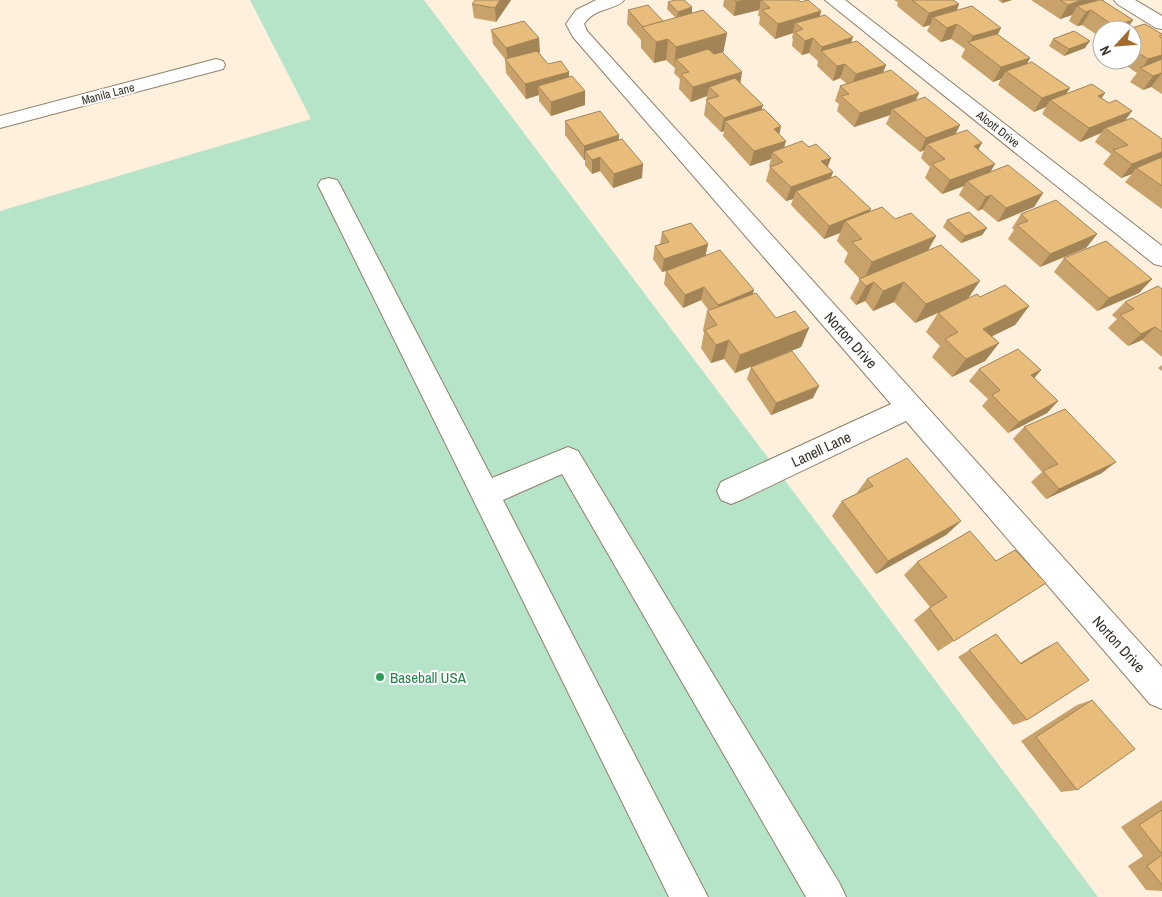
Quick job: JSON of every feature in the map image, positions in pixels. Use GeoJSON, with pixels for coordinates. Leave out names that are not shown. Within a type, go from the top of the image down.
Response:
{"type":"FeatureCollection","features":[{"type":"Feature","properties":{"kind":"street","name":"Norton Drive"},"geometry":{"type":"LineString","coordinates":[[616,0],[599,4],[579,16],[575,24],[578,34],[1162,692]]}},
{"type":"Feature","properties":{"kind":"street","name":"Alcott Drive"},"geometry":{"type":"LineString","coordinates":[[834,0],[1162,258]]}},
{"type":"Feature","properties":{"kind":"street"},"geometry":{"type":"LineString","coordinates":[[1123,0],[1162,24]]}},
{"type":"Feature","properties":{"kind":"street","name":"Manila Lane"},"geometry":{"type":"LineString","coordinates":[[0,122],[216,66]]}},
{"type":"Feature","properties":{"kind":"street"},"geometry":{"type":"LineString","coordinates":[[329,184],[689,897]]}},
{"type":"Feature","properties":{"kind":"street","name":"Lanell Lane"},"geometry":{"type":"LineString","coordinates":[[731,491],[910,408]]}},
{"type":"Feature","properties":{"kind":"street"},"geometry":{"type":"LineString","coordinates":[[485,494],[568,459],[827,897]]}},
{"type":"Feature","properties":{"kind":"green space","name":"Baseball USA"},"geometry":{"type":"Polygon","coordinates":[[[250,0],[424,0],[1098,897],[0,897],[0,211],[311,119],[250,0]]]}},
{"type":"Feature","properties":{"kind":"building"},"geometry":{"type":"Polygon","coordinates":[[[475,0],[500,0],[495,8],[472,4],[475,0]]]}},
{"type":"Feature","properties":{"kind":"building"},"geometry":{"type":"Polygon","coordinates":[[[684,0],[692,7],[678,12],[668,2],[684,0]]]}},
{"type":"Feature","properties":{"kind":"building"},"geometry":{"type":"Polygon","coordinates":[[[761,0],[798,0],[801,2],[808,0],[821,11],[778,24],[762,10],[770,8],[761,0]]]}},
{"type":"Feature","properties":{"kind":"building"},"geometry":{"type":"Polygon","coordinates":[[[912,0],[953,0],[959,4],[929,13],[912,0]]]}},
{"type":"Feature","properties":{"kind":"building"},"geometry":{"type":"Polygon","coordinates":[[[1060,0],[1082,0],[1068,5],[1060,0]]]}},
{"type":"Feature","properties":{"kind":"building"},"geometry":{"type":"Polygon","coordinates":[[[1102,0],[1133,20],[1105,20],[1091,10],[1086,12],[1077,6],[1102,0]]]}},
{"type":"Feature","properties":{"kind":"building"},"geometry":{"type":"Polygon","coordinates":[[[648,5],[663,21],[643,27],[628,10],[648,5]]]}},
{"type":"Feature","properties":{"kind":"building"},"geometry":{"type":"Polygon","coordinates":[[[972,6],[1001,28],[973,36],[957,24],[947,28],[933,17],[972,6]]]}},
{"type":"Feature","properties":{"kind":"building"},"geometry":{"type":"Polygon","coordinates":[[[703,10],[727,33],[676,47],[668,39],[656,42],[642,27],[703,10]]]}},
{"type":"Feature","properties":{"kind":"building"},"geometry":{"type":"Polygon","coordinates":[[[825,15],[853,37],[822,47],[813,38],[805,41],[795,32],[803,29],[795,23],[825,15]]]}},
{"type":"Feature","properties":{"kind":"building"},"geometry":{"type":"Polygon","coordinates":[[[524,21],[539,38],[506,48],[491,30],[524,21]]]}},
{"type":"Feature","properties":{"kind":"building"},"geometry":{"type":"Polygon","coordinates":[[[1145,24],[1162,34],[1159,36],[1162,38],[1162,55],[1148,59],[1142,55],[1142,25],[1145,24]]]}},
{"type":"Feature","properties":{"kind":"building"},"geometry":{"type":"Polygon","coordinates":[[[1074,31],[1090,41],[1069,49],[1053,39],[1074,31]]]}},
{"type":"Feature","properties":{"kind":"building"},"geometry":{"type":"Polygon","coordinates":[[[997,34],[1030,58],[1001,67],[968,42],[997,34]]]}},
{"type":"Feature","properties":{"kind":"building"},"geometry":{"type":"Polygon","coordinates":[[[857,41],[886,65],[856,74],[845,64],[837,66],[821,51],[857,41]]]}},
{"type":"Feature","properties":{"kind":"building"},"geometry":{"type":"Polygon","coordinates":[[[708,49],[714,54],[722,52],[742,72],[693,87],[681,74],[689,72],[676,59],[708,49]]]}},
{"type":"Feature","properties":{"kind":"building"},"geometry":{"type":"Polygon","coordinates":[[[537,51],[548,64],[561,61],[569,72],[525,84],[505,59],[537,51]]]}},
{"type":"Feature","properties":{"kind":"building"},"geometry":{"type":"Polygon","coordinates":[[[1162,59],[1162,73],[1153,76],[1142,69],[1142,67],[1162,59]]]}},
{"type":"Feature","properties":{"kind":"building"},"geometry":{"type":"Polygon","coordinates":[[[1032,62],[1070,88],[1042,98],[1006,71],[1032,62]]]}},
{"type":"Feature","properties":{"kind":"building"},"geometry":{"type":"Polygon","coordinates":[[[891,70],[919,93],[860,113],[841,96],[849,94],[840,86],[891,70]]]}},
{"type":"Feature","properties":{"kind":"building"},"geometry":{"type":"Polygon","coordinates":[[[572,76],[585,91],[551,102],[538,86],[572,76]]]}},
{"type":"Feature","properties":{"kind":"building"},"geometry":{"type":"Polygon","coordinates":[[[735,78],[763,105],[724,118],[706,100],[719,96],[709,87],[735,78]]]}},
{"type":"Feature","properties":{"kind":"building"},"geometry":{"type":"Polygon","coordinates":[[[1092,84],[1105,93],[1098,96],[1109,103],[1116,100],[1132,111],[1089,128],[1050,100],[1092,84]]]}},
{"type":"Feature","properties":{"kind":"building"},"geometry":{"type":"Polygon","coordinates":[[[925,97],[960,125],[926,138],[892,109],[925,97]]]}},
{"type":"Feature","properties":{"kind":"building"},"geometry":{"type":"Polygon","coordinates":[[[764,109],[781,126],[774,129],[786,141],[754,151],[725,121],[764,109]]]}},
{"type":"Feature","properties":{"kind":"building"},"geometry":{"type":"Polygon","coordinates":[[[600,111],[619,135],[584,146],[565,121],[600,111]]]}},
{"type":"Feature","properties":{"kind":"building"},"geometry":{"type":"Polygon","coordinates":[[[1132,118],[1162,139],[1162,152],[1132,164],[1113,150],[1128,145],[1105,128],[1132,118]]]}},
{"type":"Feature","properties":{"kind":"building"},"geometry":{"type":"Polygon","coordinates":[[[967,130],[982,143],[974,146],[995,164],[950,180],[932,164],[945,159],[927,144],[967,130]]]}},
{"type":"Feature","properties":{"kind":"building"},"geometry":{"type":"Polygon","coordinates":[[[622,139],[643,164],[614,174],[600,157],[592,160],[585,151],[622,139]]]}},
{"type":"Feature","properties":{"kind":"building"},"geometry":{"type":"Polygon","coordinates":[[[802,141],[809,147],[816,144],[831,158],[821,161],[833,172],[791,187],[770,167],[783,162],[772,152],[802,141]]]}},
{"type":"Feature","properties":{"kind":"building"},"geometry":{"type":"Polygon","coordinates":[[[1162,157],[1162,186],[1136,168],[1162,157]]]}},
{"type":"Feature","properties":{"kind":"building"},"geometry":{"type":"Polygon","coordinates":[[[1008,165],[1043,193],[1006,208],[991,195],[986,197],[967,181],[1008,165]]]}},
{"type":"Feature","properties":{"kind":"building"},"geometry":{"type":"Polygon","coordinates":[[[836,176],[871,209],[829,226],[796,191],[836,176]]]}},
{"type":"Feature","properties":{"kind":"building"},"geometry":{"type":"Polygon","coordinates":[[[1056,200],[1097,234],[1050,254],[1017,225],[1028,221],[1021,214],[1056,200]]]}},
{"type":"Feature","properties":{"kind":"building"},"geometry":{"type":"Polygon","coordinates":[[[882,207],[895,219],[911,213],[936,236],[872,262],[852,242],[862,239],[845,221],[882,207]]]}},
{"type":"Feature","properties":{"kind":"building"},"geometry":{"type":"Polygon","coordinates":[[[969,212],[987,228],[965,236],[947,220],[969,212]]]}},
{"type":"Feature","properties":{"kind":"building"},"geometry":{"type":"Polygon","coordinates":[[[691,223],[708,244],[664,259],[655,246],[669,242],[662,232],[691,223]]]}},
{"type":"Feature","properties":{"kind":"building"},"geometry":{"type":"Polygon","coordinates":[[[1106,241],[1152,279],[1109,298],[1064,258],[1106,241]]]}},
{"type":"Feature","properties":{"kind":"building"},"geometry":{"type":"Polygon","coordinates":[[[941,245],[980,281],[926,304],[904,282],[883,291],[874,282],[866,286],[859,279],[941,245]]]}},
{"type":"Feature","properties":{"kind":"building"},"geometry":{"type":"Polygon","coordinates":[[[720,250],[754,290],[718,305],[704,287],[685,295],[666,271],[720,250]]]}},
{"type":"Feature","properties":{"kind":"building"},"geometry":{"type":"Polygon","coordinates":[[[1005,285],[1029,306],[983,329],[999,343],[966,359],[945,339],[958,332],[938,313],[977,294],[980,297],[1005,285]]]}},
{"type":"Feature","properties":{"kind":"building"},"geometry":{"type":"Polygon","coordinates":[[[1158,286],[1162,289],[1162,332],[1155,327],[1141,334],[1120,315],[1134,309],[1125,302],[1158,286]]]}},
{"type":"Feature","properties":{"kind":"building"},"geometry":{"type":"Polygon","coordinates":[[[756,293],[776,318],[795,311],[809,328],[740,355],[729,340],[716,345],[705,330],[717,325],[707,311],[756,293]]]}},
{"type":"Feature","properties":{"kind":"building"},"geometry":{"type":"Polygon","coordinates":[[[1018,349],[1041,370],[1031,375],[1058,401],[1019,422],[992,395],[1000,390],[979,369],[1018,349]]]}},
{"type":"Feature","properties":{"kind":"building"},"geometry":{"type":"Polygon","coordinates":[[[792,351],[819,386],[776,403],[751,367],[792,351]]]}},
{"type":"Feature","properties":{"kind":"building"},"geometry":{"type":"Polygon","coordinates":[[[1065,409],[1116,462],[1059,489],[1043,471],[1058,464],[1024,427],[1065,409]]]}},
{"type":"Feature","properties":{"kind":"building"},"geometry":{"type":"Polygon","coordinates":[[[907,458],[961,521],[888,561],[842,501],[873,486],[867,479],[907,458]]]}},
{"type":"Feature","properties":{"kind":"building"},"geometry":{"type":"Polygon","coordinates":[[[970,531],[996,561],[1015,550],[1046,583],[954,641],[929,608],[947,597],[917,562],[970,531]]]}},
{"type":"Feature","properties":{"kind":"building"},"geometry":{"type":"Polygon","coordinates":[[[996,634],[1021,664],[1057,642],[1089,680],[1027,720],[969,650],[996,634]]]}},
{"type":"Feature","properties":{"kind":"building"},"geometry":{"type":"Polygon","coordinates":[[[1092,700],[1135,749],[1077,790],[1036,737],[1092,700]]]}},
{"type":"Feature","properties":{"kind":"building"},"geometry":{"type":"Polygon","coordinates":[[[1162,810],[1162,854],[1139,825],[1162,810]]]}},
{"type":"Feature","properties":{"kind":"building"},"geometry":{"type":"Polygon","coordinates":[[[1162,855],[1162,885],[1147,866],[1162,855]]]}},
{"type":"Feature","properties":{"kind":"place","name":"Baseball USA"},"geometry":{"type":"Point","coordinates":[380,677]}}]}
